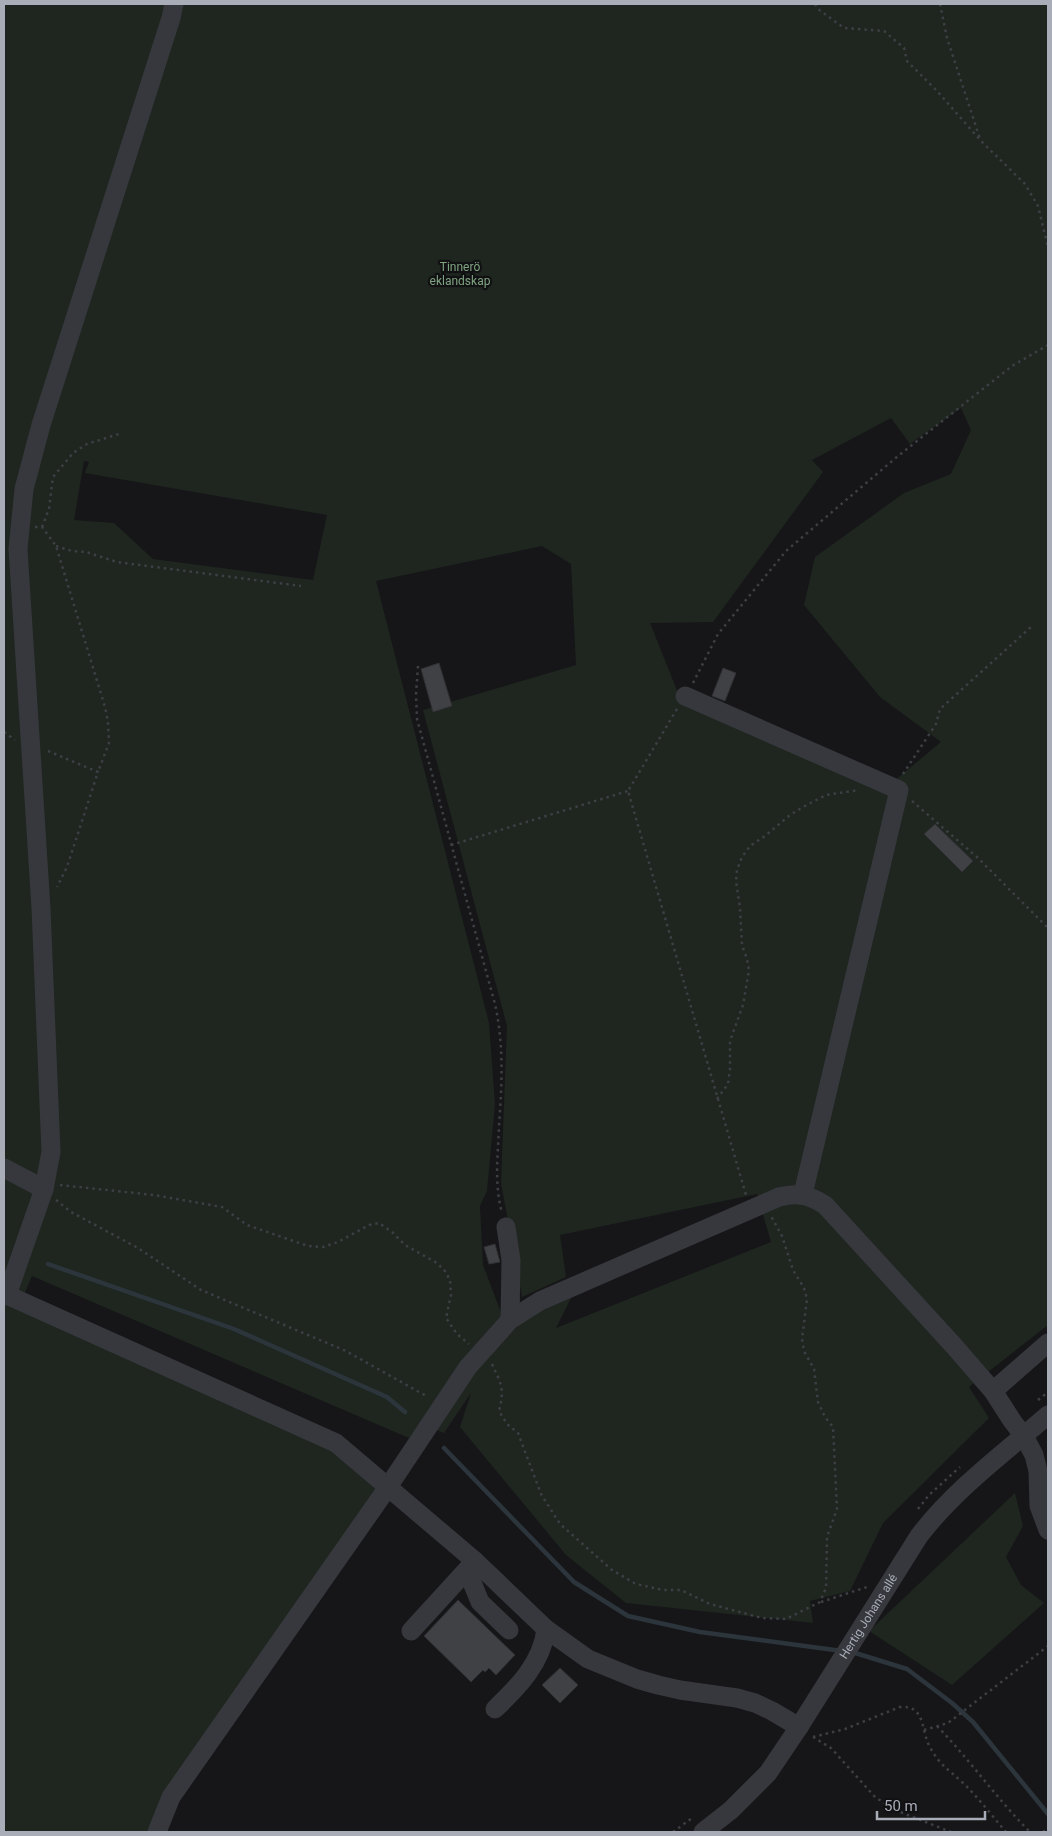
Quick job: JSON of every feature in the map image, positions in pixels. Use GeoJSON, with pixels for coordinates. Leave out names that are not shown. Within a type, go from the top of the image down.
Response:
{"type":"FeatureCollection","features":[{"type":"Feature","properties":{"kind":"street"},"geometry":{"type":"LineString","coordinates":[[174,4],[172,18],[41,424],[24,489],[18,548],[41,908],[51,1152],[44,1188],[6,1295],[336,1443],[388,1487],[471,1566],[546,1629],[588,1659],[658,1685],[737,1698],[755,1703],[806,1732]]}},
{"type":"Feature","properties":{"kind":"street"},"geometry":{"type":"LineString","coordinates":[[685,696],[899,790],[803,1194]]}},
{"type":"Feature","properties":{"kind":"street"},"geometry":{"type":"LineString","coordinates":[[4,1168],[44,1188]]}},
{"type":"Feature","properties":{"kind":"street"},"geometry":{"type":"LineString","coordinates":[[157,1832],[171,1797],[388,1487],[441,1405],[480,1353],[510,1320],[548,1298],[756,1207],[791,1194],[803,1194],[824,1205],[954,1346],[992,1391],[1024,1436],[1034,1455],[1038,1471],[1039,1506],[1048,1530]]}},
{"type":"Feature","properties":{"kind":"street"},"geometry":{"type":"LineString","coordinates":[[506,1227],[511,1260],[510,1320]]}},
{"type":"Feature","properties":{"kind":"street"},"geometry":{"type":"LineString","coordinates":[[992,1391],[1048,1343]]}},
{"type":"Feature","properties":{"kind":"street","name":"Hertig Johans allé"},"geometry":{"type":"LineString","coordinates":[[698,1825],[731,1810],[806,1732],[828,1681],[919,1536],[962,1488],[1048,1415]]}},
{"type":"Feature","properties":{"kind":"street"},"geometry":{"type":"LineString","coordinates":[[471,1566],[480,1602],[509,1630]]}},
{"type":"Feature","properties":{"kind":"street"},"geometry":{"type":"LineString","coordinates":[[411,1631],[471,1566]]}},
{"type":"Feature","properties":{"kind":"street"},"geometry":{"type":"LineString","coordinates":[[495,1709],[520,1686],[532,1668],[546,1629]]}},
{"type":"Feature","properties":{"kind":"path"},"geometry":{"type":"LineString","coordinates":[[815,4],[818,9],[844,28],[884,32],[904,48],[907,61],[937,91],[981,141],[1025,184],[1038,206],[1048,248]]}},
{"type":"Feature","properties":{"kind":"path"},"geometry":{"type":"LineString","coordinates":[[940,4],[947,38],[981,141]]}},
{"type":"Feature","properties":{"kind":"path"},"geometry":{"type":"LineString","coordinates":[[451,844],[628,791],[685,696],[718,634],[786,551],[898,456],[1012,366],[1048,346]]}},
{"type":"Feature","properties":{"kind":"path"},"geometry":{"type":"LineString","coordinates":[[42,527],[49,509],[53,477],[73,453],[87,444],[122,433]]}},
{"type":"Feature","properties":{"kind":"path"},"geometry":{"type":"LineString","coordinates":[[19,528],[42,527]]}},
{"type":"Feature","properties":{"kind":"path"},"geometry":{"type":"LineString","coordinates":[[41,908],[51,896],[67,868],[109,743],[106,714],[56,546],[42,527]]}},
{"type":"Feature","properties":{"kind":"path"},"geometry":{"type":"LineString","coordinates":[[56,546],[72,551],[86,552],[117,562],[301,586]]}},
{"type":"Feature","properties":{"kind":"path"},"geometry":{"type":"LineString","coordinates":[[1031,627],[940,709],[936,724],[906,767],[899,790],[978,858],[1048,928]]}},
{"type":"Feature","properties":{"kind":"path"},"geometry":{"type":"LineString","coordinates":[[418,666],[417,719],[500,1028],[502,1072],[497,1171],[498,1190],[506,1227]]}},
{"type":"Feature","properties":{"kind":"path"},"geometry":{"type":"LineString","coordinates":[[30,744],[98,772]]}},
{"type":"Feature","properties":{"kind":"path"},"geometry":{"type":"LineString","coordinates":[[718,1099],[728,1084],[730,1041],[743,1005],[749,970],[742,945],[736,880],[737,870],[742,857],[750,846],[803,807],[826,795],[864,790]]}},
{"type":"Feature","properties":{"kind":"path"},"geometry":{"type":"LineString","coordinates":[[628,791],[718,1099],[756,1207],[782,1236],[793,1270],[804,1288],[808,1300],[802,1339],[804,1351],[814,1369],[818,1402],[825,1417],[833,1427],[837,1509],[827,1537],[826,1588],[820,1602]]}},
{"type":"Feature","properties":{"kind":"path"},"geometry":{"type":"LineString","coordinates":[[44,1188],[71,1185],[206,1203],[222,1207],[248,1226],[308,1246],[323,1247],[338,1242],[369,1224],[379,1223],[392,1232],[405,1245],[437,1263],[445,1271],[450,1280],[452,1295],[446,1318],[457,1334],[492,1364],[502,1386],[499,1411],[507,1424],[518,1433],[541,1494],[560,1524],[612,1570],[636,1584],[663,1590],[681,1590],[710,1604],[762,1618],[786,1619],[820,1602],[867,1587]]}},
{"type":"Feature","properties":{"kind":"path"},"geometry":{"type":"LineString","coordinates":[[44,1188],[71,1212],[138,1248],[201,1290],[346,1351],[441,1405]]}},
{"type":"Feature","properties":{"kind":"path"},"geometry":{"type":"LineString","coordinates":[[924,1730],[948,1724],[1048,1646]]}},
{"type":"Feature","properties":{"kind":"path"},"geometry":{"type":"LineString","coordinates":[[806,1732],[845,1729],[900,1707],[908,1706],[914,1709],[920,1716],[929,1746],[941,1765],[963,1783],[1006,1832]]}},
{"type":"Feature","properties":{"kind":"path"},"geometry":{"type":"LineString","coordinates":[[937,1726],[951,1740],[1007,1809],[1030,1832]]}},
{"type":"Feature","properties":{"kind":"path"},"geometry":{"type":"LineString","coordinates":[[806,1732],[831,1748],[875,1797],[895,1810],[951,1832]]}},
{"type":"Feature","properties":{"kind":"path"},"geometry":{"type":"LineString","coordinates":[[673,1832],[698,1825]]}},
{"type":"Feature","properties":{"kind":"path"},"geometry":{"type":"LineString","coordinates":[[1043,1832],[1048,1828]]}},
{"type":"Feature","properties":{"kind":"green space","name":"Tinnerö eklandskap"},"geometry":{"type":"Polygon","coordinates":[[[4,4],[1048,4],[1048,1325],[969,1387],[989,1418],[883,1523],[850,1591],[810,1601],[813,1623],[626,1603],[566,1555],[460,1427],[471,1393],[444,1433],[434,1429],[491,1350],[526,1319],[573,1294],[556,1328],[771,1242],[757,1194],[560,1235],[566,1277],[522,1297],[501,1183],[507,1026],[423,710],[576,665],[571,564],[542,546],[376,581],[489,1023],[495,1104],[487,1191],[480,1206],[483,1265],[502,1315],[409,1438],[32,1276],[24,1295],[296,1420],[387,1488],[158,1832],[4,1832],[4,4]],[[961,408],[910,444],[891,418],[812,460],[823,472],[713,622],[650,623],[680,698],[888,786],[941,742],[880,697],[804,605],[815,557],[904,493],[951,474],[971,430],[961,408]],[[84,461],[74,520],[114,523],[153,559],[313,580],[327,515],[85,473],[89,462],[84,461]]]}},
{"type":"Feature","properties":{"kind":"green space"},"geometry":{"type":"Polygon","coordinates":[[[1015,1493],[1023,1526],[1006,1557],[1021,1585],[1044,1603],[952,1685],[869,1631],[1015,1493]]]}},
{"type":"Feature","properties":{"kind":"building"},"geometry":{"type":"Polygon","coordinates":[[[439,663],[452,706],[433,712],[421,669],[439,663]]]}},
{"type":"Feature","properties":{"kind":"building"},"geometry":{"type":"Polygon","coordinates":[[[723,668],[736,673],[725,701],[712,696],[723,668]]]}},
{"type":"Feature","properties":{"kind":"building"},"geometry":{"type":"Polygon","coordinates":[[[935,824],[973,861],[962,872],[924,834],[935,824]]]}},
{"type":"Feature","properties":{"kind":"building"},"geometry":{"type":"Polygon","coordinates":[[[495,1244],[500,1262],[489,1264],[484,1247],[495,1244]]]}},
{"type":"Feature","properties":{"kind":"building"},"geometry":{"type":"Polygon","coordinates":[[[458,1600],[515,1655],[496,1675],[489,1668],[485,1672],[483,1670],[471,1682],[424,1636],[458,1600]]]}},
{"type":"Feature","properties":{"kind":"building"},"geometry":{"type":"Polygon","coordinates":[[[560,1668],[578,1685],[560,1703],[542,1685],[560,1668]]]}},
{"type":"Feature","properties":{"kind":"waterway"},"geometry":{"type":"LineString","coordinates":[[48,1264],[234,1329],[387,1397],[405,1412]]}},
{"type":"Feature","properties":{"kind":"waterway"},"geometry":{"type":"LineString","coordinates":[[444,1448],[574,1582],[628,1616],[700,1632],[842,1651]]}},
{"type":"Feature","properties":{"kind":"waterway"},"geometry":{"type":"LineString","coordinates":[[852,1652],[907,1669],[952,1703],[973,1722],[1048,1814]]}}]}
